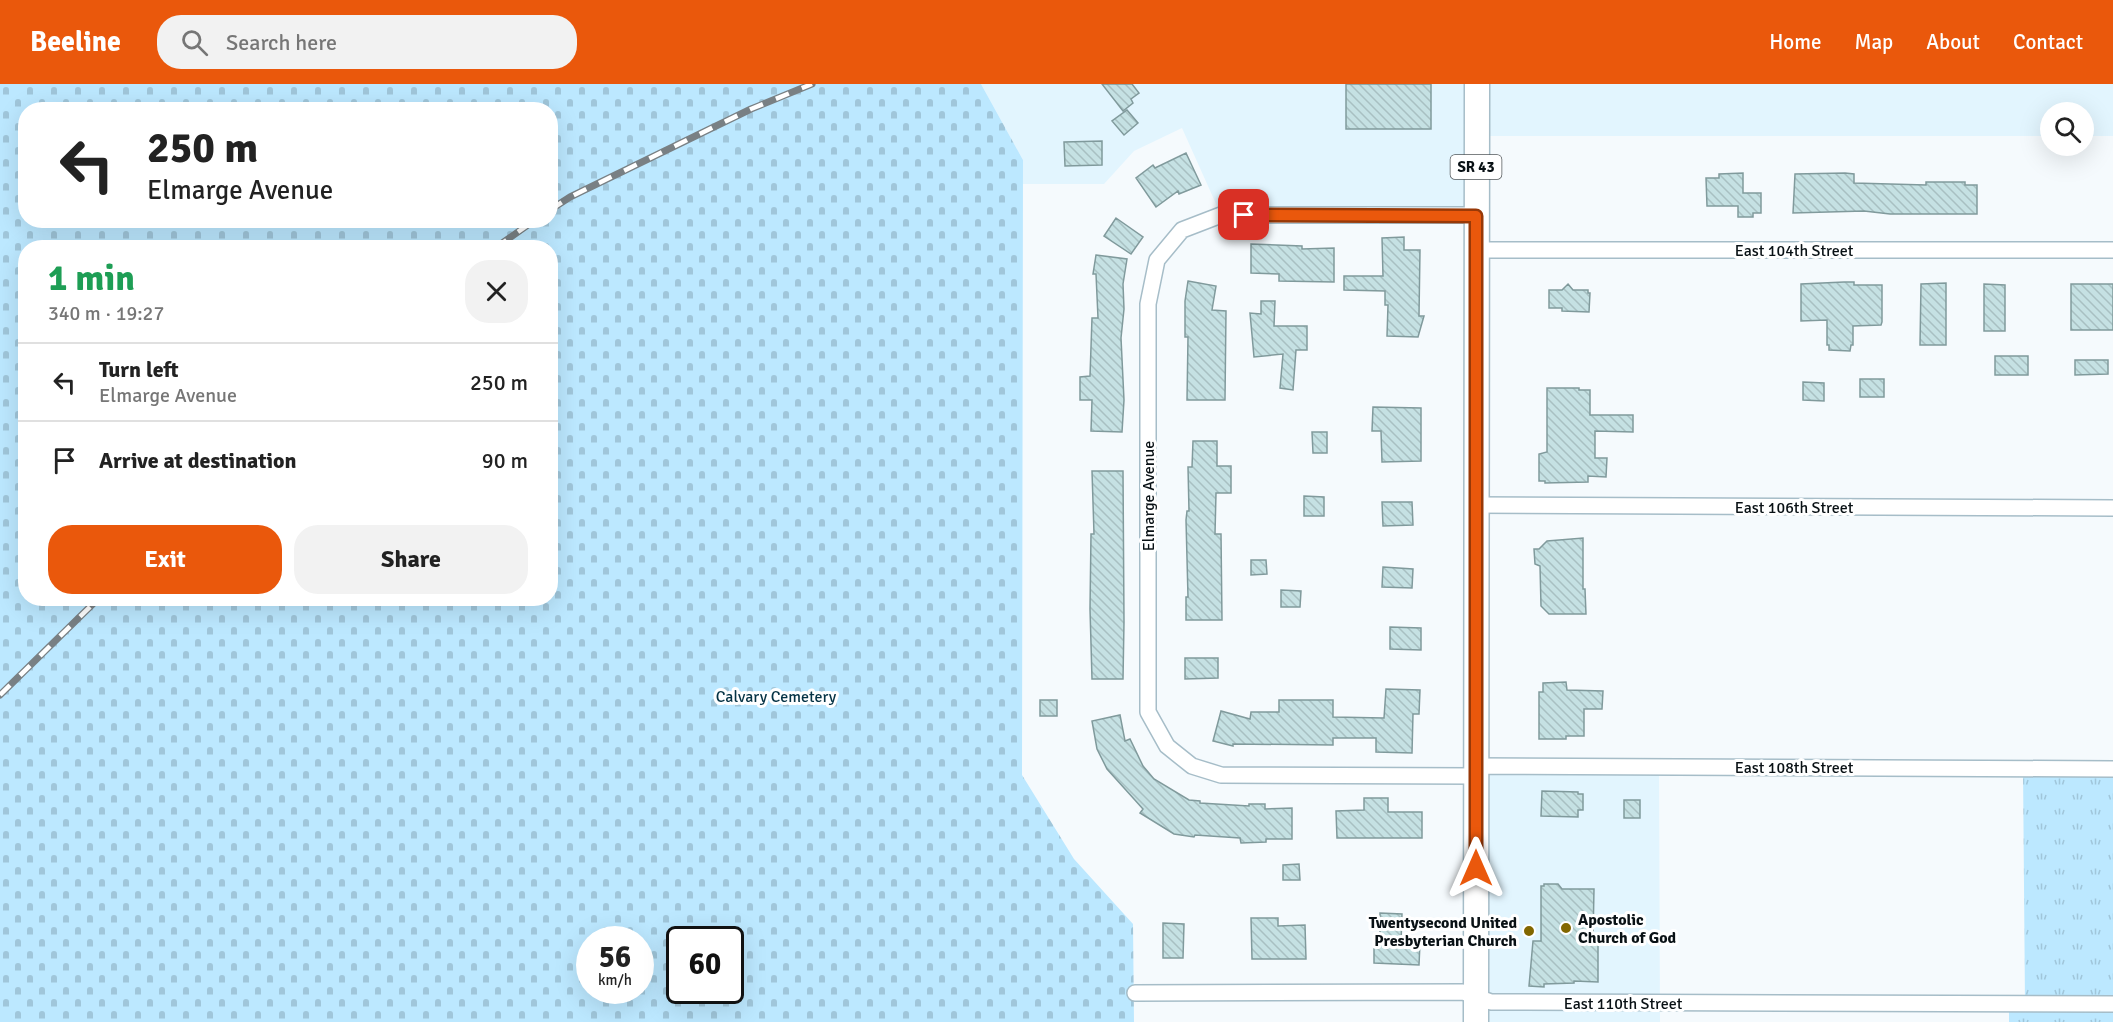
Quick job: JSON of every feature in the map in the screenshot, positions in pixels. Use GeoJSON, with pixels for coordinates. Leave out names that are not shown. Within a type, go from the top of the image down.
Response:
{"type":"FeatureCollection","features":[{"type":"Feature","properties":{"kind":"main road","name":"SR 43"},"geometry":{"type":"LineString","coordinates":[[1476,1022],[1477,84]]}},
{"type":"Feature","properties":{"kind":"street","name":"Elmarge Avenue"},"geometry":{"type":"LineString","coordinates":[[1476,216],[1221,215],[1182,230],[1157,260],[1148,304],[1148,712],[1167,746],[1192,766],[1221,775],[1476,771]]}},
{"type":"Feature","properties":{"kind":"street","name":"East 104th Street"},"geometry":{"type":"LineString","coordinates":[[1476,250],[2113,250]]}},
{"type":"Feature","properties":{"kind":"street","name":"East 106th Street"},"geometry":{"type":"LineString","coordinates":[[1476,506],[2113,508]]}},
{"type":"Feature","properties":{"kind":"street","name":"East 108th Street"},"geometry":{"type":"LineString","coordinates":[[1476,771],[2113,769]]}},
{"type":"Feature","properties":{"kind":"street","name":"East 110th Street"},"geometry":{"type":"LineString","coordinates":[[1135,993],[1463,992],[1491,1002],[2113,1004]]}},
{"type":"Feature","properties":{"kind":"shaded area"},"geometry":{"type":"Polygon","coordinates":[[[981,84],[2113,84],[2113,136],[2094,136],[2094,102],[2040,102],[2040,136],[1477,136],[1476,215],[1221,215],[1182,128],[1134,151],[1104,184],[1023,184],[1023,160],[981,84]]]}},
{"type":"Feature","properties":{"kind":"shaded area"},"geometry":{"type":"Polygon","coordinates":[[[1476,766],[1659,767],[1660,1022],[1476,1022],[1476,766]]]}},
{"type":"Feature","properties":{"kind":"green space","name":"Calvary Cemetery"},"geometry":{"type":"Polygon","coordinates":[[[0,84],[981,84],[1023,160],[1022,775],[1074,859],[1133,924],[1134,1022],[0,1022],[0,84]]]}},
{"type":"Feature","properties":{"kind":"green space"},"geometry":{"type":"Polygon","coordinates":[[[2023,768],[2113,769],[2113,1022],[2009,1022],[2009,1004],[2025,1004],[2023,768]]]}},
{"type":"Feature","properties":{"kind":"building"},"geometry":{"type":"Polygon","coordinates":[[[1102,84],[1132,84],[1139,93],[1131,99],[1133,103],[1123,111],[1102,84]]]}},
{"type":"Feature","properties":{"kind":"building"},"geometry":{"type":"Polygon","coordinates":[[[1346,84],[1431,84],[1431,129],[1346,129],[1346,84]]]}},
{"type":"Feature","properties":{"kind":"building"},"geometry":{"type":"Polygon","coordinates":[[[1127,110],[1138,123],[1124,135],[1112,121],[1127,110]]]}},
{"type":"Feature","properties":{"kind":"building"},"geometry":{"type":"Polygon","coordinates":[[[1102,141],[1102,165],[1065,166],[1064,142],[1102,141]]]}},
{"type":"Feature","properties":{"kind":"building"},"geometry":{"type":"Polygon","coordinates":[[[1186,153],[1201,185],[1179,194],[1178,191],[1156,207],[1136,178],[1153,165],[1155,168],[1186,153]]]}},
{"type":"Feature","properties":{"kind":"building"},"geometry":{"type":"Polygon","coordinates":[[[1743,173],[1743,193],[1761,193],[1761,213],[1753,213],[1753,217],[1738,217],[1738,206],[1707,206],[1706,178],[1719,178],[1719,174],[1743,173]]]}},
{"type":"Feature","properties":{"kind":"building"},"geometry":{"type":"Polygon","coordinates":[[[1795,174],[1854,174],[1854,183],[1926,185],[1926,182],[1965,182],[1965,185],[1977,185],[1977,214],[1890,214],[1864,211],[1793,213],[1795,174]]]}},
{"type":"Feature","properties":{"kind":"building"},"geometry":{"type":"Polygon","coordinates":[[[1116,218],[1143,237],[1131,254],[1104,236],[1116,218]]]}},
{"type":"Feature","properties":{"kind":"building"},"geometry":{"type":"Polygon","coordinates":[[[1404,237],[1404,250],[1420,250],[1419,316],[1424,316],[1418,337],[1387,336],[1388,305],[1385,305],[1385,291],[1344,290],[1344,276],[1383,276],[1382,238],[1404,237]]]}},
{"type":"Feature","properties":{"kind":"building"},"geometry":{"type":"Polygon","coordinates":[[[1251,244],[1302,246],[1302,249],[1334,248],[1334,282],[1279,281],[1279,274],[1251,273],[1251,244]]]}},
{"type":"Feature","properties":{"kind":"building"},"geometry":{"type":"Polygon","coordinates":[[[1096,255],[1127,259],[1123,284],[1124,309],[1121,338],[1124,400],[1122,432],[1091,431],[1092,400],[1080,400],[1080,377],[1090,376],[1092,318],[1098,318],[1096,274],[1093,274],[1096,255]]]}},
{"type":"Feature","properties":{"kind":"building"},"geometry":{"type":"Polygon","coordinates":[[[1188,281],[1216,286],[1212,310],[1226,311],[1225,400],[1187,400],[1188,337],[1185,337],[1185,301],[1188,281]]]}},
{"type":"Feature","properties":{"kind":"building"},"geometry":{"type":"Polygon","coordinates":[[[1854,282],[1854,285],[1882,285],[1881,325],[1853,326],[1853,345],[1850,351],[1829,350],[1827,320],[1801,321],[1801,284],[1854,282]]]}},
{"type":"Feature","properties":{"kind":"building"},"geometry":{"type":"Polygon","coordinates":[[[1946,283],[1946,345],[1920,345],[1921,284],[1946,283]]]}},
{"type":"Feature","properties":{"kind":"building"},"geometry":{"type":"Polygon","coordinates":[[[1568,284],[1573,290],[1588,290],[1590,293],[1589,312],[1549,308],[1549,290],[1562,290],[1568,284]]]}},
{"type":"Feature","properties":{"kind":"building"},"geometry":{"type":"Polygon","coordinates":[[[1984,284],[2005,285],[2005,331],[1984,331],[1984,284]]]}},
{"type":"Feature","properties":{"kind":"building"},"geometry":{"type":"Polygon","coordinates":[[[2071,284],[2113,284],[2113,330],[2071,330],[2071,284]]]}},
{"type":"Feature","properties":{"kind":"building"},"geometry":{"type":"Polygon","coordinates":[[[1261,301],[1275,301],[1274,326],[1307,326],[1307,350],[1296,350],[1293,390],[1280,388],[1283,354],[1254,357],[1250,313],[1261,314],[1261,301]]]}},
{"type":"Feature","properties":{"kind":"building"},"geometry":{"type":"Polygon","coordinates":[[[1995,356],[2028,356],[2028,375],[1995,375],[1995,356]]]}},
{"type":"Feature","properties":{"kind":"building"},"geometry":{"type":"Polygon","coordinates":[[[2075,360],[2108,360],[2108,374],[2075,375],[2075,360]]]}},
{"type":"Feature","properties":{"kind":"building"},"geometry":{"type":"Polygon","coordinates":[[[1860,379],[1884,379],[1884,397],[1860,397],[1860,379]]]}},
{"type":"Feature","properties":{"kind":"building"},"geometry":{"type":"Polygon","coordinates":[[[1803,382],[1824,383],[1824,401],[1803,400],[1803,382]]]}},
{"type":"Feature","properties":{"kind":"building"},"geometry":{"type":"Polygon","coordinates":[[[1547,388],[1590,390],[1590,415],[1633,415],[1633,432],[1595,431],[1595,458],[1607,458],[1606,477],[1588,476],[1588,482],[1545,483],[1545,481],[1539,481],[1539,454],[1547,452],[1547,388]]]}},
{"type":"Feature","properties":{"kind":"building"},"geometry":{"type":"Polygon","coordinates":[[[1373,407],[1421,408],[1421,461],[1382,462],[1381,431],[1372,431],[1373,407]]]}},
{"type":"Feature","properties":{"kind":"building"},"geometry":{"type":"Polygon","coordinates":[[[1312,432],[1327,432],[1327,453],[1313,453],[1312,432]]]}},
{"type":"Feature","properties":{"kind":"building"},"geometry":{"type":"Polygon","coordinates":[[[1193,441],[1217,441],[1217,466],[1231,466],[1231,493],[1216,493],[1215,534],[1221,534],[1222,620],[1186,620],[1188,467],[1192,467],[1193,441]]]}},
{"type":"Feature","properties":{"kind":"building"},"geometry":{"type":"Polygon","coordinates":[[[1092,471],[1123,471],[1123,679],[1092,679],[1091,534],[1094,534],[1092,471]]]}},
{"type":"Feature","properties":{"kind":"building"},"geometry":{"type":"Polygon","coordinates":[[[1304,496],[1324,497],[1324,516],[1304,516],[1304,496]]]}},
{"type":"Feature","properties":{"kind":"building"},"geometry":{"type":"Polygon","coordinates":[[[1382,502],[1412,502],[1413,525],[1383,526],[1382,502]]]}},
{"type":"Feature","properties":{"kind":"building"},"geometry":{"type":"Polygon","coordinates":[[[1583,538],[1583,589],[1585,589],[1586,614],[1549,614],[1541,606],[1540,566],[1535,564],[1534,549],[1539,549],[1547,541],[1583,538]]]}},
{"type":"Feature","properties":{"kind":"building"},"geometry":{"type":"Polygon","coordinates":[[[1251,560],[1266,560],[1267,574],[1251,575],[1251,560]]]}},
{"type":"Feature","properties":{"kind":"building"},"geometry":{"type":"Polygon","coordinates":[[[1383,567],[1413,569],[1412,588],[1382,587],[1383,567]]]}},
{"type":"Feature","properties":{"kind":"building"},"geometry":{"type":"Polygon","coordinates":[[[1281,590],[1301,591],[1300,607],[1281,607],[1281,590]]]}},
{"type":"Feature","properties":{"kind":"building"},"geometry":{"type":"Polygon","coordinates":[[[1390,627],[1421,628],[1421,650],[1390,649],[1390,627]]]}},
{"type":"Feature","properties":{"kind":"building"},"geometry":{"type":"Polygon","coordinates":[[[1185,658],[1218,658],[1218,678],[1185,679],[1185,658]]]}},
{"type":"Feature","properties":{"kind":"building"},"geometry":{"type":"Polygon","coordinates":[[[1566,682],[1567,690],[1603,691],[1602,709],[1584,709],[1584,736],[1539,739],[1539,692],[1543,692],[1543,683],[1566,682]]]}},
{"type":"Feature","properties":{"kind":"building"},"geometry":{"type":"Polygon","coordinates":[[[1386,689],[1420,690],[1419,714],[1413,714],[1412,753],[1376,752],[1376,738],[1333,738],[1333,745],[1233,744],[1233,746],[1213,741],[1221,711],[1250,719],[1251,712],[1279,712],[1279,700],[1333,700],[1333,717],[1384,718],[1386,689]]]}},
{"type":"Feature","properties":{"kind":"building"},"geometry":{"type":"Polygon","coordinates":[[[1040,700],[1057,700],[1057,716],[1040,716],[1040,700]]]}},
{"type":"Feature","properties":{"kind":"building"},"geometry":{"type":"Polygon","coordinates":[[[1120,715],[1125,741],[1130,739],[1143,766],[1154,779],[1189,800],[1200,801],[1200,803],[1249,806],[1249,804],[1265,804],[1265,809],[1292,808],[1292,839],[1266,839],[1266,842],[1241,843],[1240,838],[1174,834],[1140,813],[1143,809],[1107,769],[1097,749],[1092,721],[1120,715]]]}},
{"type":"Feature","properties":{"kind":"building"},"geometry":{"type":"Polygon","coordinates":[[[1542,791],[1583,794],[1583,810],[1578,810],[1578,817],[1541,816],[1542,791]]]}},
{"type":"Feature","properties":{"kind":"building"},"geometry":{"type":"Polygon","coordinates":[[[1364,798],[1388,798],[1388,812],[1422,812],[1422,838],[1337,838],[1336,811],[1364,810],[1364,798]]]}},
{"type":"Feature","properties":{"kind":"building"},"geometry":{"type":"Polygon","coordinates":[[[1624,800],[1640,800],[1640,818],[1624,818],[1624,800]]]}},
{"type":"Feature","properties":{"kind":"building"},"geometry":{"type":"Polygon","coordinates":[[[1299,864],[1300,880],[1283,880],[1283,865],[1299,864]]]}},
{"type":"Feature","properties":{"kind":"building"},"geometry":{"type":"Polygon","coordinates":[[[1558,884],[1562,889],[1594,889],[1593,939],[1598,939],[1598,982],[1574,981],[1574,983],[1544,984],[1544,987],[1529,986],[1533,941],[1541,941],[1541,886],[1558,884]]]}},
{"type":"Feature","properties":{"kind":"building"},"geometry":{"type":"Polygon","coordinates":[[[1380,913],[1402,914],[1401,942],[1420,943],[1419,965],[1374,963],[1374,942],[1380,942],[1380,913]]]}},
{"type":"Feature","properties":{"kind":"building"},"geometry":{"type":"Polygon","coordinates":[[[1251,918],[1278,918],[1278,926],[1305,925],[1306,959],[1252,959],[1251,918]]]}},
{"type":"Feature","properties":{"kind":"building"},"geometry":{"type":"Polygon","coordinates":[[[1163,923],[1184,924],[1183,958],[1163,958],[1163,923]]]}},
{"type":"Feature","properties":{"kind":"railway"},"geometry":{"type":"LineString","coordinates":[[558,205],[751,109],[812,84]]}},
{"type":"Feature","properties":{"kind":"railway"},"geometry":{"type":"LineString","coordinates":[[506,240],[524,228]]}},
{"type":"Feature","properties":{"kind":"railway"},"geometry":{"type":"LineString","coordinates":[[0,695],[91,606]]}},
{"type":"Feature","properties":{"kind":"place","name":"Apostolic Church of God"},"geometry":{"type":"Point","coordinates":[1566,928]}},
{"type":"Feature","properties":{"kind":"place","name":"Twentysecond United Presbyterian Church"},"geometry":{"type":"Point","coordinates":[1529,931]}},
{"type":"Feature","properties":{"kind":"route"},"geometry":{"type":"LineString","coordinates":[[1244,215],[1476,216],[1476,868]]}}]}
